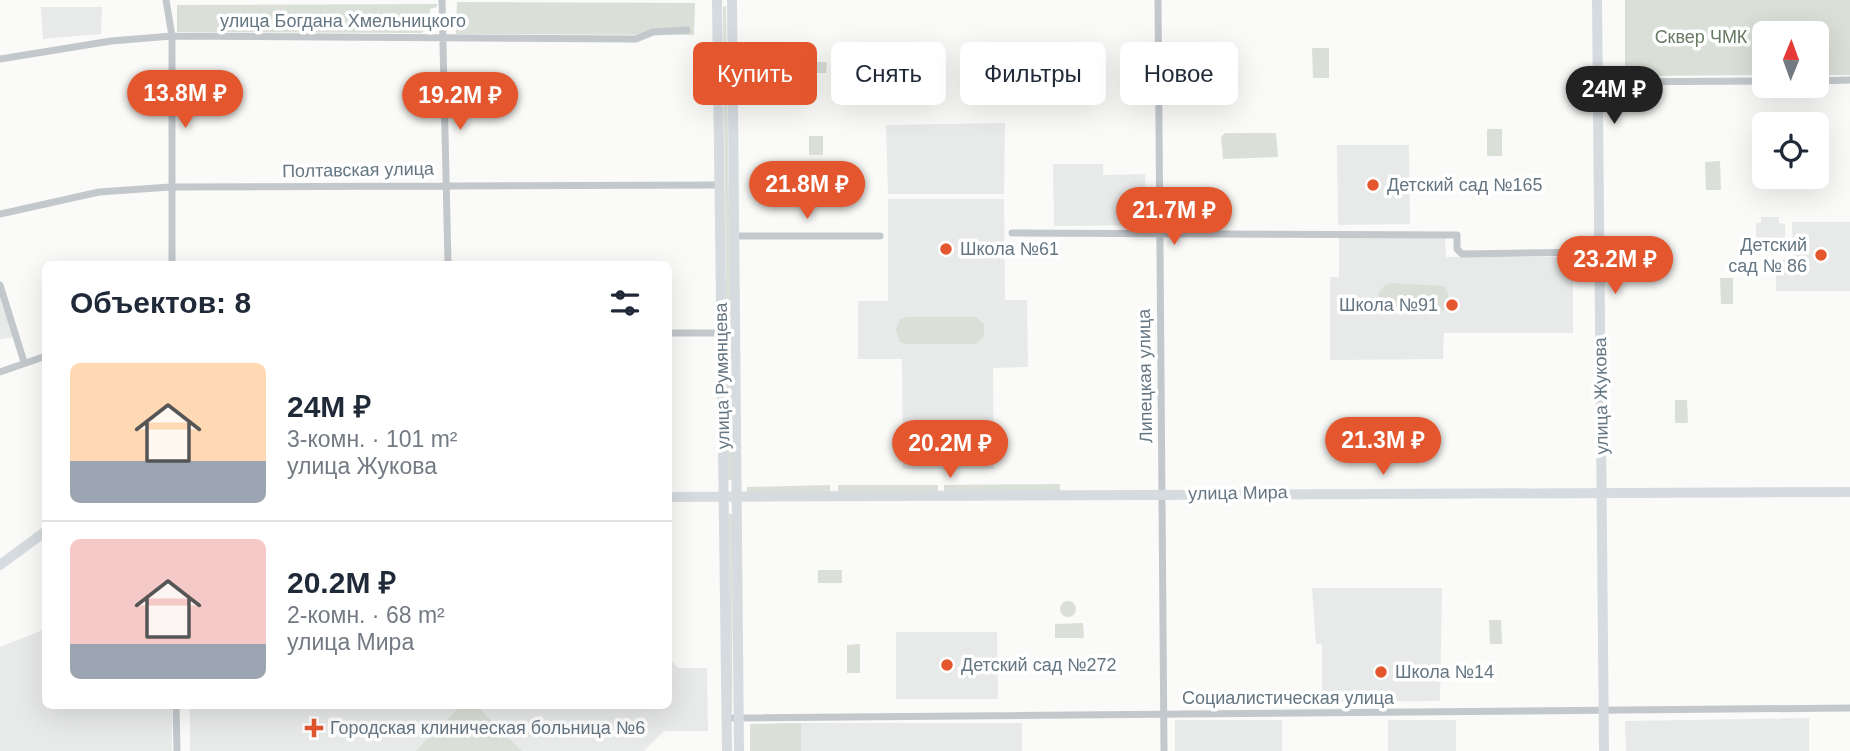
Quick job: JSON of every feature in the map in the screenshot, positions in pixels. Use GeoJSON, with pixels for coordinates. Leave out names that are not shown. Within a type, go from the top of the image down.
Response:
{"type":"FeatureCollection","features":[{"type":"Feature","properties":{"kind":"main road","name":"улица Румянцева"},"geometry":{"type":"LineString","coordinates":[[717,0],[727,751]]}},
{"type":"Feature","properties":{"kind":"main road","name":"улица Румянцева"},"geometry":{"type":"LineString","coordinates":[[732,0],[739,751]]}},
{"type":"Feature","properties":{"kind":"main road","name":"улица Жукова"},"geometry":{"type":"LineString","coordinates":[[1597,0],[1604,751]]}},
{"type":"Feature","properties":{"kind":"main road","name":"улица Мира"},"geometry":{"type":"LineString","coordinates":[[672,497],[1850,492]]}},
{"type":"Feature","properties":{"kind":"main road"},"geometry":{"type":"LineString","coordinates":[[0,565],[42,534]]}},
{"type":"Feature","properties":{"kind":"street"},"geometry":{"type":"LineString","coordinates":[[166,0],[172,36],[172,261]]}},
{"type":"Feature","properties":{"kind":"street"},"geometry":{"type":"LineString","coordinates":[[442,0],[448,261]]}},
{"type":"Feature","properties":{"kind":"street","name":"Липецкая улица"},"geometry":{"type":"LineString","coordinates":[[1158,0],[1164,751]]}},
{"type":"Feature","properties":{"kind":"street","name":"улица Богдана Хмельницкого"},"geometry":{"type":"LineString","coordinates":[[0,59],[111,41],[172,36],[636,39],[653,32],[687,30]]}},
{"type":"Feature","properties":{"kind":"street"},"geometry":{"type":"LineString","coordinates":[[1829,80],[1850,80]]}},
{"type":"Feature","properties":{"kind":"street"},"geometry":{"type":"LineString","coordinates":[[1598,82],[1752,81]]}},
{"type":"Feature","properties":{"kind":"street","name":"Полтавская улица"},"geometry":{"type":"LineString","coordinates":[[0,214],[99,192],[170,187],[719,185]]}},
{"type":"Feature","properties":{"kind":"street"},"geometry":{"type":"LineString","coordinates":[[1012,233],[1457,235],[1457,249],[1462,254],[1599,252]]}},
{"type":"Feature","properties":{"kind":"street"},"geometry":{"type":"LineString","coordinates":[[734,236],[880,236]]}},
{"type":"Feature","properties":{"kind":"street"},"geometry":{"type":"LineString","coordinates":[[0,285],[24,362]]}},
{"type":"Feature","properties":{"kind":"street"},"geometry":{"type":"LineString","coordinates":[[672,333],[721,333]]}},
{"type":"Feature","properties":{"kind":"street"},"geometry":{"type":"LineString","coordinates":[[0,372],[42,357]]}},
{"type":"Feature","properties":{"kind":"street","name":"Социалистическая улица"},"geometry":{"type":"LineString","coordinates":[[726,718],[1850,708]]}},
{"type":"Feature","properties":{"kind":"street"},"geometry":{"type":"LineString","coordinates":[[176,709],[177,751]]}},
{"type":"Feature","properties":{"kind":"shaded area"},"geometry":{"type":"Polygon","coordinates":[[[41,7],[102,7],[101,34],[43,39],[41,7]]]}},
{"type":"Feature","properties":{"kind":"shaded area"},"geometry":{"type":"Polygon","coordinates":[[[1005,123],[1004,194],[888,194],[886,125],[1005,123]]]}},
{"type":"Feature","properties":{"kind":"shaded area","name":"Детский сад №165"},"geometry":{"type":"Polygon","coordinates":[[[1337,145],[1409,145],[1410,224],[1338,225],[1337,145]]]}},
{"type":"Feature","properties":{"kind":"shaded area"},"geometry":{"type":"Polygon","coordinates":[[[1053,164],[1103,164],[1103,175],[1145,174],[1146,225],[1054,226],[1053,164]]]}},
{"type":"Feature","properties":{"kind":"shaded area"},"geometry":{"type":"Polygon","coordinates":[[[888,199],[1004,199],[1005,300],[1027,300],[1028,367],[993,368],[994,469],[903,469],[902,359],[858,359],[858,301],[888,301],[888,199]]]}},
{"type":"Feature","properties":{"kind":"shaded area"},"geometry":{"type":"Polygon","coordinates":[[[1761,217],[1779,217],[1779,223],[1785,224],[1785,246],[1756,246],[1756,223],[1761,222],[1761,217]]]}},
{"type":"Feature","properties":{"kind":"shaded area","name":"Детский сад № 86"},"geometry":{"type":"Polygon","coordinates":[[[1792,222],[1850,222],[1850,291],[1776,291],[1776,260],[1793,259],[1792,222]]]}},
{"type":"Feature","properties":{"kind":"shaded area","name":"Школа №91"},"geometry":{"type":"Polygon","coordinates":[[[1339,238],[1445,238],[1446,257],[1573,257],[1573,333],[1444,333],[1443,359],[1330,360],[1330,277],[1339,277],[1339,238]]]}},
{"type":"Feature","properties":{"kind":"shaded area"},"geometry":{"type":"Polygon","coordinates":[[[0,294],[15,337],[0,339],[0,294]]]}},
{"type":"Feature","properties":{"kind":"shaded area"},"geometry":{"type":"Polygon","coordinates":[[[1312,588],[1442,588],[1440,701],[1322,702],[1322,644],[1316,644],[1312,588]]]}},
{"type":"Feature","properties":{"kind":"shaded area"},"geometry":{"type":"Polygon","coordinates":[[[42,630],[42,709],[172,709],[172,751],[0,751],[0,647],[42,630]]]}},
{"type":"Feature","properties":{"kind":"shaded area","name":"Детский сад №272"},"geometry":{"type":"Polygon","coordinates":[[[896,632],[997,632],[998,699],[896,699],[896,632]]]}},
{"type":"Feature","properties":{"kind":"shaded area","name":"Городская клиническая больница №6"},"geometry":{"type":"Polygon","coordinates":[[[672,661],[678,668],[707,668],[708,731],[664,731],[644,751],[522,751],[480,709],[672,709],[672,661]]]}},
{"type":"Feature","properties":{"kind":"shaded area","name":"Городская клиническая больница №6"},"geometry":{"type":"Polygon","coordinates":[[[190,709],[457,709],[415,751],[190,751],[190,709]]]}},
{"type":"Feature","properties":{"kind":"shaded area"},"geometry":{"type":"Polygon","coordinates":[[[1809,718],[1809,751],[1626,751],[1625,721],[1809,718]]]}},
{"type":"Feature","properties":{"kind":"shaded area"},"geometry":{"type":"Polygon","coordinates":[[[1175,720],[1282,720],[1282,751],[1175,751],[1175,720]]]}},
{"type":"Feature","properties":{"kind":"shaded area"},"geometry":{"type":"Polygon","coordinates":[[[1388,720],[1456,720],[1456,751],[1388,751],[1388,720]]]}},
{"type":"Feature","properties":{"kind":"shaded area"},"geometry":{"type":"Polygon","coordinates":[[[801,723],[1022,723],[1022,751],[801,751],[801,723]]]}},
{"type":"Feature","properties":{"kind":"green space","name":"Сквер ЧМК"},"geometry":{"type":"Polygon","coordinates":[[[1625,0],[1850,0],[1850,75],[1829,75],[1829,21],[1752,21],[1752,75],[1625,76],[1625,0]]]}},
{"type":"Feature","properties":{"kind":"green space"},"geometry":{"type":"Polygon","coordinates":[[[457,2],[695,3],[694,35],[456,34],[457,2]]]}},
{"type":"Feature","properties":{"kind":"green space"},"geometry":{"type":"Polygon","coordinates":[[[437,4],[437,7],[430,9],[430,22],[422,33],[177,32],[177,5],[437,4]]]}},
{"type":"Feature","properties":{"kind":"green space"},"geometry":{"type":"Polygon","coordinates":[[[726,6],[727,42],[723,42],[723,7],[726,6]]]}},
{"type":"Feature","properties":{"kind":"green space"},"geometry":{"type":"Polygon","coordinates":[[[1312,48],[1329,48],[1329,78],[1313,78],[1312,48]]]}},
{"type":"Feature","properties":{"kind":"green space"},"geometry":{"type":"Polygon","coordinates":[[[817,62],[827,62],[826,73],[817,73],[817,62]]]}},
{"type":"Feature","properties":{"kind":"green space"},"geometry":{"type":"Polygon","coordinates":[[[724,105],[727,105],[733,480],[728,480],[724,105]]]}},
{"type":"Feature","properties":{"kind":"green space"},"geometry":{"type":"Polygon","coordinates":[[[1487,129],[1502,129],[1502,156],[1487,156],[1487,129]]]}},
{"type":"Feature","properties":{"kind":"green space"},"geometry":{"type":"Polygon","coordinates":[[[1225,133],[1276,133],[1278,157],[1223,159],[1221,137],[1225,133]]]}},
{"type":"Feature","properties":{"kind":"green space"},"geometry":{"type":"Polygon","coordinates":[[[809,136],[823,136],[823,155],[809,155],[809,136]]]}},
{"type":"Feature","properties":{"kind":"green space"},"geometry":{"type":"Polygon","coordinates":[[[1720,161],[1721,190],[1706,190],[1705,162],[1720,161]]]}},
{"type":"Feature","properties":{"kind":"green space"},"geometry":{"type":"Polygon","coordinates":[[[1720,278],[1733,278],[1733,304],[1721,304],[1720,278]]]}},
{"type":"Feature","properties":{"kind":"green space"},"geometry":{"type":"Polygon","coordinates":[[[1391,283],[1444,286],[1448,295],[1447,307],[1435,314],[1383,311],[1378,294],[1383,287],[1391,283]]]}},
{"type":"Feature","properties":{"kind":"green space"},"geometry":{"type":"Polygon","coordinates":[[[976,317],[984,324],[984,336],[976,344],[905,344],[900,342],[896,330],[900,319],[976,317]]]}},
{"type":"Feature","properties":{"kind":"green space"},"geometry":{"type":"Polygon","coordinates":[[[1675,400],[1687,400],[1688,423],[1675,423],[1675,400]]]}},
{"type":"Feature","properties":{"kind":"green space"},"geometry":{"type":"Polygon","coordinates":[[[1060,484],[1060,491],[944,491],[944,485],[1060,484]]]}},
{"type":"Feature","properties":{"kind":"green space"},"geometry":{"type":"Polygon","coordinates":[[[830,485],[830,492],[747,493],[747,487],[830,485]]]}},
{"type":"Feature","properties":{"kind":"green space"},"geometry":{"type":"Polygon","coordinates":[[[838,485],[938,485],[938,491],[838,492],[838,485]]]}},
{"type":"Feature","properties":{"kind":"green space"},"geometry":{"type":"Polygon","coordinates":[[[729,514],[733,514],[732,713],[731,711],[729,514]]]}},
{"type":"Feature","properties":{"kind":"green space"},"geometry":{"type":"Polygon","coordinates":[[[818,570],[842,570],[842,583],[818,583],[818,570]]]}},
{"type":"Feature","properties":{"kind":"green space"},"geometry":{"type":"Polygon","coordinates":[[[1065,601],[1071,601],[1076,609],[1074,615],[1065,617],[1060,612],[1060,606],[1065,601]]]}},
{"type":"Feature","properties":{"kind":"green space"},"geometry":{"type":"Polygon","coordinates":[[[1489,620],[1501,620],[1502,644],[1490,644],[1489,620]]]}},
{"type":"Feature","properties":{"kind":"green space"},"geometry":{"type":"Polygon","coordinates":[[[1083,623],[1084,638],[1055,638],[1055,624],[1083,623]]]}},
{"type":"Feature","properties":{"kind":"green space"},"geometry":{"type":"Polygon","coordinates":[[[860,644],[860,673],[847,673],[847,645],[860,644]]]}},
{"type":"Feature","properties":{"kind":"green space"},"geometry":{"type":"Polygon","coordinates":[[[457,709],[480,709],[522,751],[415,751],[457,709]]]}},
{"type":"Feature","properties":{"kind":"green space"},"geometry":{"type":"Polygon","coordinates":[[[801,723],[801,751],[750,751],[750,724],[801,723]]]}},
{"type":"Feature","properties":{"kind":"place","name":"Детский сад №165"},"geometry":{"type":"Point","coordinates":[1373,185]}},
{"type":"Feature","properties":{"kind":"place","name":"Школа №61"},"geometry":{"type":"Point","coordinates":[946,249]}},
{"type":"Feature","properties":{"kind":"place","name":"Детский сад № 86"},"geometry":{"type":"Point","coordinates":[1821,255]}},
{"type":"Feature","properties":{"kind":"place","name":"Школа №91"},"geometry":{"type":"Point","coordinates":[1452,305]}},
{"type":"Feature","properties":{"kind":"place","name":"Детский сад №272"},"geometry":{"type":"Point","coordinates":[947,665]}},
{"type":"Feature","properties":{"kind":"place","name":"Школа №14"},"geometry":{"type":"Point","coordinates":[1381,672]}},
{"type":"Feature","properties":{"kind":"place","name":"Городская клиническая больница №6"},"geometry":{"type":"Point","coordinates":[314,728]}}]}
